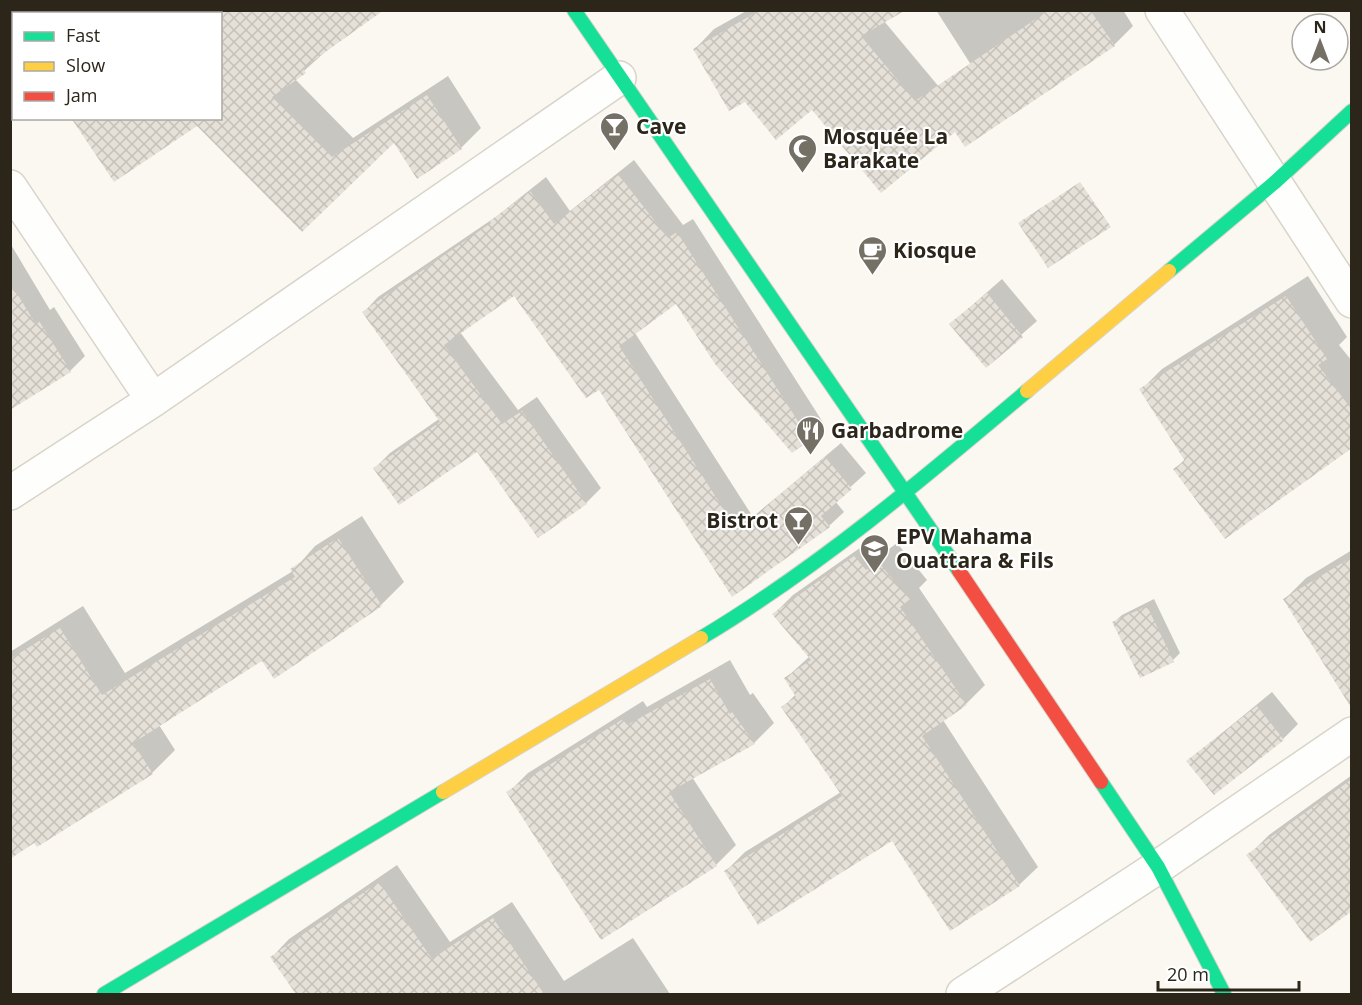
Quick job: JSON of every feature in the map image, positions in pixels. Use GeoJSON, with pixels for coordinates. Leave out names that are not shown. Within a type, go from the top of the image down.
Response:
{"type":"FeatureCollection","features":[{"type":"Feature","properties":{"kind":"street"},"geometry":{"type":"LineString","coordinates":[[574,10],[906,493],[1158,867],[1224,994]]}},
{"type":"Feature","properties":{"kind":"street"},"geometry":{"type":"LineString","coordinates":[[1162,10],[1352,301]]}},
{"type":"Feature","properties":{"kind":"street"},"geometry":{"type":"LineString","coordinates":[[10,493],[153,400],[619,78]]}},
{"type":"Feature","properties":{"kind":"street"},"geometry":{"type":"LineString","coordinates":[[104,994],[726,623],[820,559],[906,493],[1275,183],[1352,111]]}},
{"type":"Feature","properties":{"kind":"street"},"geometry":{"type":"LineString","coordinates":[[10,187],[153,400]]}},
{"type":"Feature","properties":{"kind":"street"},"geometry":{"type":"LineString","coordinates":[[963,994],[1158,867],[1352,734]]}},
{"type":"Feature","properties":{"kind":"building"},"geometry":{"type":"Polygon","coordinates":[[[220,10],[384,10],[303,68],[306,73],[272,97],[332,157],[427,95],[462,149],[417,179],[394,143],[302,232],[197,126],[114,182],[72,120],[222,120],[222,12],[220,10]]]}},
{"type":"Feature","properties":{"kind":"building"},"geometry":{"type":"Polygon","coordinates":[[[760,10],[906,10],[861,36],[915,101],[1049,10],[1090,10],[1115,46],[965,147],[955,132],[881,193],[812,110],[776,140],[745,102],[729,111],[693,49],[760,10]]]}},
{"type":"Feature","properties":{"kind":"building"},"geometry":{"type":"Polygon","coordinates":[[[618,174],[668,238],[677,232],[810,440],[792,453],[715,364],[676,304],[619,346],[737,530],[825,457],[852,489],[821,516],[830,527],[732,597],[599,390],[586,398],[514,296],[444,345],[502,424],[522,411],[587,504],[538,538],[477,452],[399,505],[373,468],[440,422],[362,312],[491,223],[490,221],[530,191],[554,224],[618,174]]]}},
{"type":"Feature","properties":{"kind":"building"},"geometry":{"type":"Polygon","coordinates":[[[1080,182],[1111,227],[1048,268],[1018,223],[1080,182]]]}},
{"type":"Feature","properties":{"kind":"building"},"geometry":{"type":"Polygon","coordinates":[[[10,282],[35,323],[39,321],[71,372],[10,410],[10,282]]]}},
{"type":"Feature","properties":{"kind":"building"},"geometry":{"type":"Polygon","coordinates":[[[987,293],[1023,337],[986,368],[949,324],[987,293]]]}},
{"type":"Feature","properties":{"kind":"building"},"geometry":{"type":"Polygon","coordinates":[[[1286,296],[1327,359],[1318,365],[1352,410],[1352,448],[1225,539],[1173,469],[1185,461],[1139,389],[1286,296]]]}},
{"type":"Feature","properties":{"kind":"building"},"geometry":{"type":"Polygon","coordinates":[[[338,538],[382,606],[274,679],[262,661],[133,743],[153,774],[37,847],[34,843],[10,859],[10,659],[60,628],[102,695],[295,577],[290,569],[338,538]]]}},
{"type":"Feature","properties":{"kind":"building"},"geometry":{"type":"Polygon","coordinates":[[[854,556],[866,570],[877,561],[910,599],[900,607],[967,705],[922,736],[1020,886],[950,931],[892,841],[758,925],[724,871],[842,796],[781,707],[796,697],[784,678],[811,660],[772,614],[854,556]]]}},
{"type":"Feature","properties":{"kind":"building"},"geometry":{"type":"Polygon","coordinates":[[[1352,557],[1352,709],[1283,599],[1352,557]]]}},
{"type":"Feature","properties":{"kind":"building"},"geometry":{"type":"Polygon","coordinates":[[[1147,606],[1174,662],[1140,678],[1112,622],[1147,606]]]}},
{"type":"Feature","properties":{"kind":"building"},"geometry":{"type":"Polygon","coordinates":[[[710,679],[730,714],[732,712],[755,744],[669,792],[717,866],[601,940],[506,792],[623,719],[627,725],[710,679]]]}},
{"type":"Feature","properties":{"kind":"building"},"geometry":{"type":"Polygon","coordinates":[[[1257,706],[1284,740],[1214,795],[1186,761],[1257,706]]]}},
{"type":"Feature","properties":{"kind":"building"},"geometry":{"type":"Polygon","coordinates":[[[1352,779],[1352,911],[1310,942],[1246,855],[1352,779]]]}},
{"type":"Feature","properties":{"kind":"building"},"geometry":{"type":"Polygon","coordinates":[[[379,882],[432,959],[493,918],[544,994],[296,994],[270,957],[379,882]]]}},
{"type":"Feature","properties":{"kind":"traffic: fast"},"geometry":{"type":"LineString","coordinates":[[574,10],[959,571]]}},
{"type":"Feature","properties":{"kind":"traffic: fast"},"geometry":{"type":"LineString","coordinates":[[1169,271],[1274,183],[1352,111]]}},
{"type":"Feature","properties":{"kind":"traffic: fast"},"geometry":{"type":"LineString","coordinates":[[701,638],[787,582],[869,521],[1027,391]]}},
{"type":"Feature","properties":{"kind":"traffic: fast"},"geometry":{"type":"LineString","coordinates":[[1101,782],[1158,867],[1224,994]]}},
{"type":"Feature","properties":{"kind":"traffic: fast"},"geometry":{"type":"LineString","coordinates":[[104,994],[443,792]]}},
{"type":"Feature","properties":{"kind":"traffic: slow"},"geometry":{"type":"LineString","coordinates":[[1027,391],[1169,271]]}},
{"type":"Feature","properties":{"kind":"traffic: slow"},"geometry":{"type":"LineString","coordinates":[[443,792],[701,638]]}},
{"type":"Feature","properties":{"kind":"traffic: jam"},"geometry":{"type":"LineString","coordinates":[[959,571],[1101,782]]}},
{"type":"Feature","properties":{"kind":"place","name":"Cave"},"geometry":{"type":"Point","coordinates":[615,152]}},
{"type":"Feature","properties":{"kind":"place","name":"Mosquée La Barakate"},"geometry":{"type":"Point","coordinates":[802,174]}},
{"type":"Feature","properties":{"kind":"place","name":"Kiosque"},"geometry":{"type":"Point","coordinates":[872,276]}},
{"type":"Feature","properties":{"kind":"place","name":"Garbadrome"},"geometry":{"type":"Point","coordinates":[810,456]}},
{"type":"Feature","properties":{"kind":"place","name":"Bistrot"},"geometry":{"type":"Point","coordinates":[799,546]}},
{"type":"Feature","properties":{"kind":"place","name":"EPV Mahama Ouattara & Fils"},"geometry":{"type":"Point","coordinates":[875,574]}}]}
